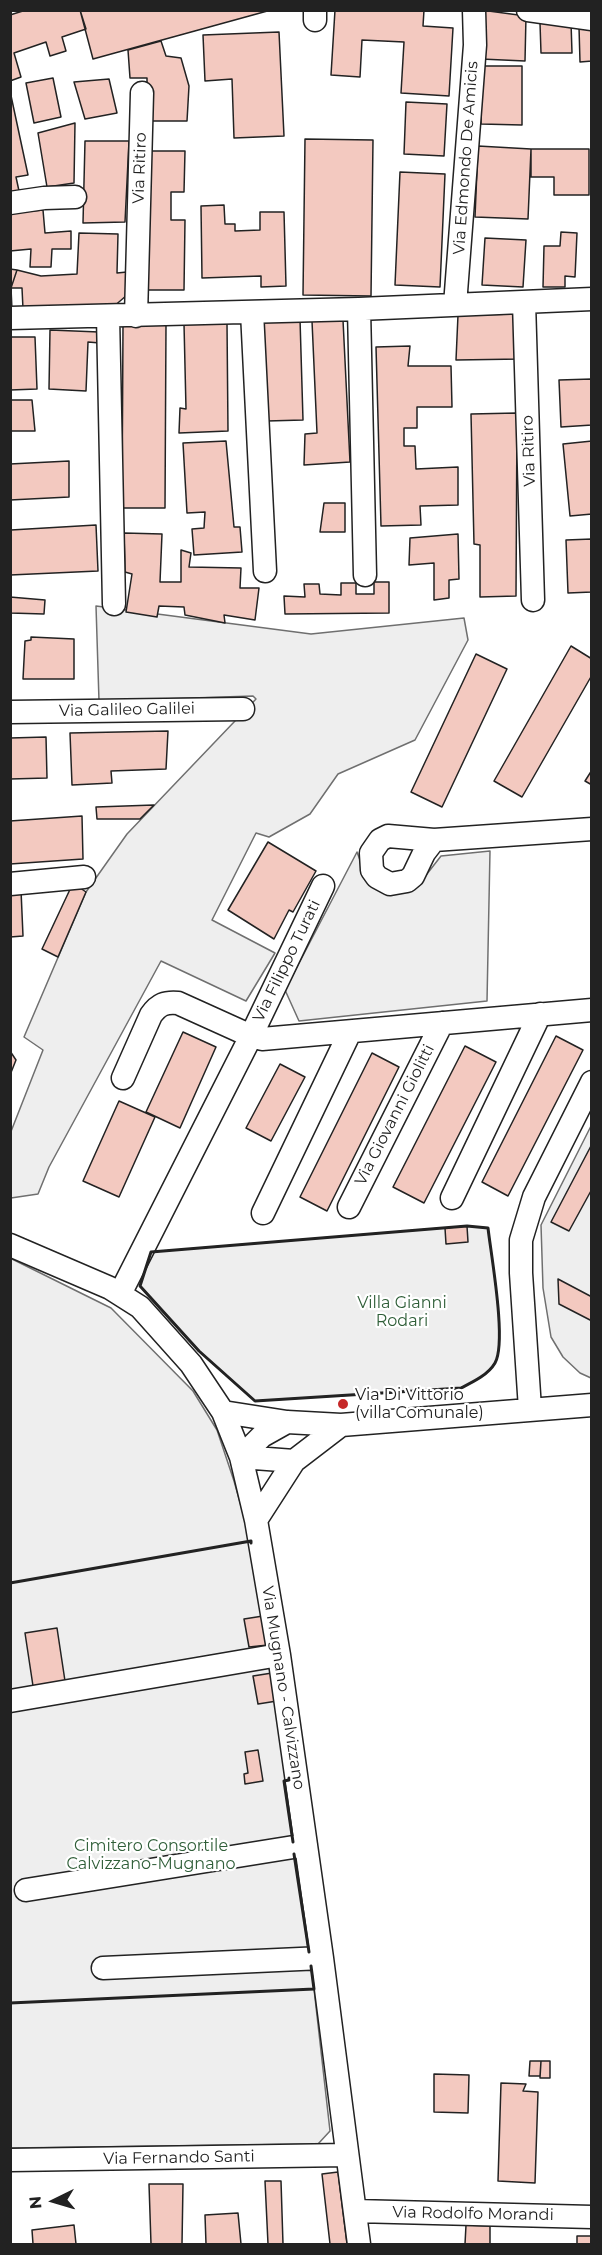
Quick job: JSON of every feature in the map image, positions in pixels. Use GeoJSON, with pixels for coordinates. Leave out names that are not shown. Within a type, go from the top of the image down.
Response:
{"type":"FeatureCollection","features":[{"type":"Feature","properties":{"kind":"street","name":"Via Edmondo De Amicis"},"geometry":{"type":"LineString","coordinates":[[455,305],[475,45],[474,10]]}},
{"type":"Feature","properties":{"kind":"street"},"geometry":{"type":"LineString","coordinates":[[528,10],[591,19]]}},
{"type":"Feature","properties":{"kind":"street","name":"Via Ritiro"},"geometry":{"type":"LineString","coordinates":[[136,316],[142,93]]}},
{"type":"Feature","properties":{"kind":"street"},"geometry":{"type":"LineString","coordinates":[[10,203],[44,198],[75,197]]}},
{"type":"Feature","properties":{"kind":"street"},"geometry":{"type":"LineString","coordinates":[[10,318],[359,309],[591,299]]}},
{"type":"Feature","properties":{"kind":"street","name":"Via Ritiro"},"geometry":{"type":"LineString","coordinates":[[524,302],[533,600]]}},
{"type":"Feature","properties":{"kind":"street"},"geometry":{"type":"LineString","coordinates":[[359,309],[365,575]]}},
{"type":"Feature","properties":{"kind":"street"},"geometry":{"type":"LineString","coordinates":[[252,312],[265,571]]}},
{"type":"Feature","properties":{"kind":"street"},"geometry":{"type":"LineString","coordinates":[[108,316],[114,604]]}},
{"type":"Feature","properties":{"kind":"street","name":"Via Galileo Galilei"},"geometry":{"type":"LineString","coordinates":[[10,712],[243,709]]}},
{"type":"Feature","properties":{"kind":"street"},"geometry":{"type":"LineString","coordinates":[[434,840],[591,829]]}},
{"type":"Feature","properties":{"kind":"street"},"geometry":{"type":"LineString","coordinates":[[10,884],[84,877]]}},
{"type":"Feature","properties":{"kind":"street","name":"Via Filippo Turati"},"geometry":{"type":"LineString","coordinates":[[120,1294],[192,1171],[251,1036],[323,886]]}},
{"type":"Feature","properties":{"kind":"street","name":"Via Giovanni Giolitti"},"geometry":{"type":"LineString","coordinates":[[123,1078],[151,1015],[158,1006],[163,1004],[178,1003],[251,1036],[273,1039],[591,1010]]}},
{"type":"Feature","properties":{"kind":"street"},"geometry":{"type":"LineString","coordinates":[[452,1198],[540,1014]]}},
{"type":"Feature","properties":{"kind":"street","name":"Via Giovanni Giolitti"},"geometry":{"type":"LineString","coordinates":[[349,1207],[442,1023]]}},
{"type":"Feature","properties":{"kind":"street"},"geometry":{"type":"LineString","coordinates":[[263,1213],[350,1032]]}},
{"type":"Feature","properties":{"kind":"street"},"geometry":{"type":"LineString","coordinates":[[530,1409],[520,1239],[534,1197],[591,1082]]}},
{"type":"Feature","properties":{"kind":"street","name":"Via Filippo Turati"},"geometry":{"type":"LineString","coordinates":[[183,1204],[192,1171]]}},
{"type":"Feature","properties":{"kind":"street","name":"Via Mugnano - Calvizzano"},"geometry":{"type":"LineString","coordinates":[[10,1245],[120,1294],[140,1307],[191,1364],[223,1412],[241,1457],[256,1520],[279,1655],[322,1958],[358,2244]]}},
{"type":"Feature","properties":{"kind":"street"},"geometry":{"type":"LineString","coordinates":[[223,1412],[287,1422],[341,1425],[591,1405]]}},
{"type":"Feature","properties":{"kind":"street"},"geometry":{"type":"LineString","coordinates":[[241,1457],[262,1436],[287,1422]]}},
{"type":"Feature","properties":{"kind":"street"},"geometry":{"type":"LineString","coordinates":[[256,1520],[294,1461],[341,1425]]}},
{"type":"Feature","properties":{"kind":"street"},"geometry":{"type":"LineString","coordinates":[[241,1457],[268,1461],[294,1461]]}},
{"type":"Feature","properties":{"kind":"street"},"geometry":{"type":"LineString","coordinates":[[10,1701],[279,1655]]}},
{"type":"Feature","properties":{"kind":"street"},"geometry":{"type":"LineString","coordinates":[[26,1890],[306,1845]]}},
{"type":"Feature","properties":{"kind":"street"},"geometry":{"type":"LineString","coordinates":[[103,1968],[322,1958]]}},
{"type":"Feature","properties":{"kind":"street","name":"Via Fernando Santi"},"geometry":{"type":"LineString","coordinates":[[10,2160],[347,2155]]}},
{"type":"Feature","properties":{"kind":"street","name":"Via Rodolfo Morandi"},"geometry":{"type":"LineString","coordinates":[[355,2211],[591,2217]]}},
{"type":"Feature","properties":{"kind":"green space"},"geometry":{"type":"Polygon","coordinates":[[[96,606],[311,634],[464,618],[468,640],[415,740],[338,774],[310,814],[269,837],[256,833],[212,920],[275,953],[246,1001],[161,961],[49,1167],[38,1194],[11,1198],[10,1134],[43,1050],[24,1037],[86,892],[127,834],[256,699],[253,696],[99,701],[96,606]]]}},
{"type":"Feature","properties":{"kind":"green space"},"geometry":{"type":"Polygon","coordinates":[[[490,851],[487,1001],[299,1021],[285,990],[357,852],[364,871],[416,888],[441,856],[490,851]]]}},
{"type":"Feature","properties":{"kind":"green space"},"geometry":{"type":"Polygon","coordinates":[[[591,1126],[591,1378],[580,1373],[563,1357],[551,1337],[543,1288],[541,1225],[591,1126]]]}},
{"type":"Feature","properties":{"kind":"green space","name":"Villa Gianni Rodari"},"geometry":{"type":"Polygon","coordinates":[[[467,1226],[488,1228],[497,1298],[499,1337],[495,1363],[480,1378],[461,1388],[255,1401],[199,1351],[140,1286],[151,1252],[467,1226]]]}},
{"type":"Feature","properties":{"kind":"green space","name":"Cimitero Consortile Calvizzano-Mugnano"},"geometry":{"type":"Polygon","coordinates":[[[10,1258],[111,1308],[193,1391],[217,1430],[251,1541],[289,1780],[284,1781],[314,1989],[330,2131],[318,2144],[11,2148],[10,1258]]]}},
{"type":"Feature","properties":{"kind":"building"},"geometry":{"type":"Polygon","coordinates":[[[26,10],[80,10],[86,29],[62,37],[66,51],[50,56],[46,42],[14,53],[21,77],[10,81],[10,15],[26,10]]]}},
{"type":"Feature","properties":{"kind":"building"},"geometry":{"type":"Polygon","coordinates":[[[80,10],[271,10],[93,59],[80,10]]]}},
{"type":"Feature","properties":{"kind":"building"},"geometry":{"type":"Polygon","coordinates":[[[335,10],[424,10],[423,26],[453,28],[449,96],[401,93],[404,42],[362,40],[360,77],[331,75],[335,10]]]}},
{"type":"Feature","properties":{"kind":"building"},"geometry":{"type":"Polygon","coordinates":[[[481,10],[526,16],[525,61],[481,59],[481,10]]]}},
{"type":"Feature","properties":{"kind":"building"},"geometry":{"type":"Polygon","coordinates":[[[571,22],[572,53],[541,53],[540,23],[571,22]]]}},
{"type":"Feature","properties":{"kind":"building"},"geometry":{"type":"Polygon","coordinates":[[[592,26],[592,61],[580,62],[579,27],[592,26]]]}},
{"type":"Feature","properties":{"kind":"building"},"geometry":{"type":"Polygon","coordinates":[[[279,32],[284,136],[234,138],[232,79],[205,81],[203,35],[279,32]]]}},
{"type":"Feature","properties":{"kind":"building"},"geometry":{"type":"Polygon","coordinates":[[[161,41],[166,56],[181,58],[189,86],[187,121],[147,121],[147,78],[130,78],[128,50],[161,41]]]}},
{"type":"Feature","properties":{"kind":"building"},"geometry":{"type":"Polygon","coordinates":[[[482,66],[522,66],[522,125],[481,124],[482,66]]]}},
{"type":"Feature","properties":{"kind":"building"},"geometry":{"type":"Polygon","coordinates":[[[53,78],[61,117],[34,123],[26,83],[53,78]]]}},
{"type":"Feature","properties":{"kind":"building"},"geometry":{"type":"Polygon","coordinates":[[[109,79],[117,113],[85,119],[74,82],[109,79]]]}},
{"type":"Feature","properties":{"kind":"building"},"geometry":{"type":"Polygon","coordinates":[[[10,91],[28,175],[16,177],[19,191],[10,192],[10,91]]]}},
{"type":"Feature","properties":{"kind":"building"},"geometry":{"type":"Polygon","coordinates":[[[406,102],[447,104],[444,156],[404,154],[406,102]]]}},
{"type":"Feature","properties":{"kind":"building"},"geometry":{"type":"Polygon","coordinates":[[[75,123],[74,183],[47,187],[38,133],[75,123]]]}},
{"type":"Feature","properties":{"kind":"building"},"geometry":{"type":"Polygon","coordinates":[[[305,139],[373,140],[371,296],[303,295],[305,139]]]}},
{"type":"Feature","properties":{"kind":"building"},"geometry":{"type":"Polygon","coordinates":[[[85,141],[129,141],[125,222],[83,223],[85,141]]]}},
{"type":"Feature","properties":{"kind":"building"},"geometry":{"type":"Polygon","coordinates":[[[478,146],[531,149],[528,219],[475,217],[478,146]]]}},
{"type":"Feature","properties":{"kind":"building"},"geometry":{"type":"Polygon","coordinates":[[[531,149],[589,149],[589,195],[554,195],[554,177],[531,177],[531,149]]]}},
{"type":"Feature","properties":{"kind":"building"},"geometry":{"type":"Polygon","coordinates":[[[145,151],[185,151],[184,192],[171,192],[171,220],[185,220],[184,290],[144,290],[145,151]]]}},
{"type":"Feature","properties":{"kind":"building"},"geometry":{"type":"Polygon","coordinates":[[[400,172],[445,174],[440,287],[395,285],[400,172]]]}},
{"type":"Feature","properties":{"kind":"building"},"geometry":{"type":"Polygon","coordinates":[[[224,205],[225,224],[235,224],[235,231],[260,230],[260,212],[284,212],[286,286],[261,287],[261,276],[202,278],[201,206],[224,205]]]}},
{"type":"Feature","properties":{"kind":"building"},"geometry":{"type":"Polygon","coordinates":[[[43,210],[45,233],[71,231],[71,249],[52,249],[51,267],[30,267],[31,249],[10,251],[10,213],[43,210]]]}},
{"type":"Feature","properties":{"kind":"building"},"geometry":{"type":"Polygon","coordinates":[[[561,232],[577,233],[575,277],[565,276],[565,287],[543,287],[544,246],[560,246],[561,232]]]}},
{"type":"Feature","properties":{"kind":"building"},"geometry":{"type":"Polygon","coordinates":[[[79,233],[118,234],[117,273],[127,272],[127,295],[112,308],[23,309],[22,288],[11,288],[17,270],[41,276],[77,274],[79,233]]]}},
{"type":"Feature","properties":{"kind":"building"},"geometry":{"type":"Polygon","coordinates":[[[485,238],[526,240],[523,287],[482,285],[485,238]]]}},
{"type":"Feature","properties":{"kind":"building"},"geometry":{"type":"Polygon","coordinates":[[[10,269],[17,270],[11,288],[12,310],[10,269]]]}},
{"type":"Feature","properties":{"kind":"building"},"geometry":{"type":"Polygon","coordinates":[[[520,314],[521,359],[456,360],[458,315],[520,314]]]}},
{"type":"Feature","properties":{"kind":"building"},"geometry":{"type":"Polygon","coordinates":[[[300,319],[303,420],[267,421],[263,322],[300,319]]]}},
{"type":"Feature","properties":{"kind":"building"},"geometry":{"type":"Polygon","coordinates":[[[343,320],[350,462],[304,465],[305,434],[317,433],[312,321],[343,320]]]}},
{"type":"Feature","properties":{"kind":"building"},"geometry":{"type":"Polygon","coordinates":[[[227,323],[228,431],[179,433],[180,408],[186,409],[184,324],[227,323]]]}},
{"type":"Feature","properties":{"kind":"building"},"geometry":{"type":"Polygon","coordinates":[[[123,325],[166,325],[165,508],[122,508],[123,325]]]}},
{"type":"Feature","properties":{"kind":"building"},"geometry":{"type":"Polygon","coordinates":[[[50,330],[99,332],[100,343],[88,342],[86,391],[49,389],[50,330]]]}},
{"type":"Feature","properties":{"kind":"building"},"geometry":{"type":"Polygon","coordinates":[[[10,337],[35,337],[37,389],[10,390],[10,337]]]}},
{"type":"Feature","properties":{"kind":"building"},"geometry":{"type":"Polygon","coordinates":[[[410,346],[408,366],[451,366],[452,407],[417,407],[417,428],[404,428],[404,446],[415,446],[416,469],[458,467],[458,505],[420,506],[421,525],[381,526],[376,347],[410,346]]]}},
{"type":"Feature","properties":{"kind":"building"},"geometry":{"type":"Polygon","coordinates":[[[592,379],[592,425],[561,427],[559,380],[592,379]]]}},
{"type":"Feature","properties":{"kind":"building"},"geometry":{"type":"Polygon","coordinates":[[[10,400],[32,400],[35,431],[10,431],[10,400]]]}},
{"type":"Feature","properties":{"kind":"building"},"geometry":{"type":"Polygon","coordinates":[[[517,413],[516,596],[480,597],[480,545],[474,544],[471,414],[517,413]]]}},
{"type":"Feature","properties":{"kind":"building"},"geometry":{"type":"Polygon","coordinates":[[[226,441],[234,527],[240,527],[242,552],[194,555],[192,529],[204,528],[205,512],[187,513],[183,443],[226,441]]]}},
{"type":"Feature","properties":{"kind":"building"},"geometry":{"type":"Polygon","coordinates":[[[592,441],[592,514],[570,516],[563,444],[592,441]]]}},
{"type":"Feature","properties":{"kind":"building"},"geometry":{"type":"Polygon","coordinates":[[[69,461],[69,497],[10,500],[10,464],[69,461]]]}},
{"type":"Feature","properties":{"kind":"building"},"geometry":{"type":"Polygon","coordinates":[[[324,503],[345,503],[345,532],[320,532],[324,503]]]}},
{"type":"Feature","properties":{"kind":"building"},"geometry":{"type":"Polygon","coordinates":[[[10,523],[11,530],[96,525],[98,571],[10,575],[10,523]]]}},
{"type":"Feature","properties":{"kind":"building"},"geometry":{"type":"Polygon","coordinates":[[[124,533],[162,534],[160,582],[181,582],[181,550],[191,553],[189,567],[241,568],[240,588],[259,588],[255,620],[224,615],[225,623],[185,615],[184,607],[159,606],[157,617],[126,612],[132,574],[125,572],[124,533]]]}},
{"type":"Feature","properties":{"kind":"building"},"geometry":{"type":"Polygon","coordinates":[[[458,534],[459,579],[449,580],[449,598],[434,600],[434,563],[409,565],[410,538],[458,534]]]}},
{"type":"Feature","properties":{"kind":"building"},"geometry":{"type":"Polygon","coordinates":[[[592,539],[592,592],[568,593],[566,540],[592,539]]]}},
{"type":"Feature","properties":{"kind":"building"},"geometry":{"type":"Polygon","coordinates":[[[374,582],[389,582],[389,613],[285,614],[284,596],[305,597],[304,584],[319,584],[320,594],[341,595],[341,583],[356,583],[356,594],[374,594],[374,582]]]}},
{"type":"Feature","properties":{"kind":"building"},"geometry":{"type":"Polygon","coordinates":[[[10,597],[45,600],[44,614],[10,613],[10,597]]]}},
{"type":"Feature","properties":{"kind":"building"},"geometry":{"type":"Polygon","coordinates":[[[31,637],[74,639],[74,679],[23,679],[25,641],[31,640],[31,637]]]}},
{"type":"Feature","properties":{"kind":"building"},"geometry":{"type":"Polygon","coordinates":[[[571,646],[592,659],[592,675],[522,797],[494,781],[571,646]]]}},
{"type":"Feature","properties":{"kind":"building"},"geometry":{"type":"Polygon","coordinates":[[[476,654],[507,669],[442,807],[411,792],[476,654]]]}},
{"type":"Feature","properties":{"kind":"building"},"geometry":{"type":"Polygon","coordinates":[[[168,731],[166,769],[111,771],[112,783],[72,785],[70,733],[168,731]]]}},
{"type":"Feature","properties":{"kind":"building"},"geometry":{"type":"Polygon","coordinates":[[[46,737],[47,778],[10,779],[10,738],[46,737]]]}},
{"type":"Feature","properties":{"kind":"building"},"geometry":{"type":"Polygon","coordinates":[[[592,770],[592,785],[585,781],[592,770]]]}},
{"type":"Feature","properties":{"kind":"building"},"geometry":{"type":"Polygon","coordinates":[[[154,805],[140,819],[97,819],[96,807],[154,805]]]}},
{"type":"Feature","properties":{"kind":"building"},"geometry":{"type":"Polygon","coordinates":[[[82,816],[83,859],[10,864],[10,821],[82,816]]]}},
{"type":"Feature","properties":{"kind":"building"},"geometry":{"type":"Polygon","coordinates":[[[268,842],[316,871],[293,912],[289,910],[274,939],[228,910],[268,842]]]}},
{"type":"Feature","properties":{"kind":"building"},"geometry":{"type":"Polygon","coordinates":[[[73,883],[86,892],[58,957],[42,949],[73,883]]]}},
{"type":"Feature","properties":{"kind":"building"},"geometry":{"type":"Polygon","coordinates":[[[21,890],[23,936],[10,937],[10,891],[21,890]]]}},
{"type":"Feature","properties":{"kind":"building"},"geometry":{"type":"Polygon","coordinates":[[[183,1032],[216,1047],[180,1128],[146,1112],[183,1032]]]}},
{"type":"Feature","properties":{"kind":"building"},"geometry":{"type":"Polygon","coordinates":[[[556,1036],[583,1050],[508,1196],[482,1182],[556,1036]]]}},
{"type":"Feature","properties":{"kind":"building"},"geometry":{"type":"Polygon","coordinates":[[[465,1046],[496,1062],[424,1203],[393,1187],[465,1046]]]}},
{"type":"Feature","properties":{"kind":"building"},"geometry":{"type":"Polygon","coordinates":[[[10,1051],[16,1060],[10,1075],[10,1051]]]}},
{"type":"Feature","properties":{"kind":"building"},"geometry":{"type":"Polygon","coordinates":[[[372,1053],[399,1067],[327,1211],[300,1197],[372,1053]]]}},
{"type":"Feature","properties":{"kind":"building"},"geometry":{"type":"Polygon","coordinates":[[[280,1064],[305,1077],[271,1141],[246,1128],[280,1064]]]}},
{"type":"Feature","properties":{"kind":"building"},"geometry":{"type":"Polygon","coordinates":[[[119,1101],[155,1117],[119,1197],[83,1181],[119,1101]]]}},
{"type":"Feature","properties":{"kind":"building"},"geometry":{"type":"Polygon","coordinates":[[[592,1144],[592,1189],[569,1231],[551,1222],[592,1144]]]}},
{"type":"Feature","properties":{"kind":"building"},"geometry":{"type":"Polygon","coordinates":[[[467,1226],[468,1242],[446,1244],[445,1228],[467,1226]]]}},
{"type":"Feature","properties":{"kind":"building"},"geometry":{"type":"Polygon","coordinates":[[[558,1279],[592,1297],[592,1321],[559,1304],[558,1279]]]}},
{"type":"Feature","properties":{"kind":"building"},"geometry":{"type":"Polygon","coordinates":[[[263,1616],[268,1645],[249,1647],[244,1619],[263,1616]]]}},
{"type":"Feature","properties":{"kind":"building"},"geometry":{"type":"Polygon","coordinates":[[[57,1628],[65,1681],[33,1686],[25,1633],[57,1628]]]}},
{"type":"Feature","properties":{"kind":"building"},"geometry":{"type":"Polygon","coordinates":[[[272,1673],[277,1701],[258,1704],[253,1676],[272,1673]]]}},
{"type":"Feature","properties":{"kind":"building"},"geometry":{"type":"Polygon","coordinates":[[[258,1750],[263,1781],[245,1784],[244,1774],[248,1773],[245,1752],[258,1750]]]}},
{"type":"Feature","properties":{"kind":"building"},"geometry":{"type":"Polygon","coordinates":[[[530,2061],[541,2061],[540,2076],[529,2076],[530,2061]]]}},
{"type":"Feature","properties":{"kind":"building"},"geometry":{"type":"Polygon","coordinates":[[[541,2061],[550,2061],[550,2078],[540,2078],[541,2061]]]}},
{"type":"Feature","properties":{"kind":"building"},"geometry":{"type":"Polygon","coordinates":[[[434,2074],[469,2075],[468,2113],[434,2112],[434,2074]]]}},
{"type":"Feature","properties":{"kind":"building"},"geometry":{"type":"Polygon","coordinates":[[[501,2083],[526,2084],[523,2091],[538,2092],[535,2183],[498,2181],[501,2083]]]}},
{"type":"Feature","properties":{"kind":"building"},"geometry":{"type":"Polygon","coordinates":[[[338,2172],[347,2244],[330,2244],[322,2174],[338,2172]]]}},
{"type":"Feature","properties":{"kind":"building"},"geometry":{"type":"Polygon","coordinates":[[[265,2181],[281,2181],[283,2244],[268,2244],[265,2181]]]}},
{"type":"Feature","properties":{"kind":"building"},"geometry":{"type":"Polygon","coordinates":[[[149,2184],[183,2184],[182,2244],[151,2244],[149,2184]]]}},
{"type":"Feature","properties":{"kind":"building"},"geometry":{"type":"Polygon","coordinates":[[[238,2213],[241,2244],[206,2244],[205,2215],[238,2213]]]}},
{"type":"Feature","properties":{"kind":"building"},"geometry":{"type":"Polygon","coordinates":[[[74,2225],[76,2244],[33,2244],[32,2230],[74,2225]]]}},
{"type":"Feature","properties":{"kind":"building"},"geometry":{"type":"Polygon","coordinates":[[[466,2225],[490,2226],[490,2244],[465,2244],[466,2225]]]}},
{"type":"Feature","properties":{"kind":"building"},"geometry":{"type":"Polygon","coordinates":[[[577,2236],[592,2236],[592,2244],[577,2244],[577,2236]]]}},
{"type":"Feature","properties":{"kind":"wall"},"geometry":{"type":"LineString","coordinates":[[467,1226],[488,1228],[497,1298],[499,1337],[495,1363],[480,1378],[461,1388],[255,1401],[199,1351],[140,1286],[151,1252],[467,1226]]}},
{"type":"Feature","properties":{"kind":"wall"},"geometry":{"type":"LineString","coordinates":[[10,1583],[251,1541],[251,1543]]}},
{"type":"Feature","properties":{"kind":"wall"},"geometry":{"type":"LineString","coordinates":[[289,1778],[284,1781],[293,1842]]}},
{"type":"Feature","properties":{"kind":"wall"},"geometry":{"type":"LineString","coordinates":[[294,1854],[309,1952]]}},
{"type":"Feature","properties":{"kind":"wall"},"geometry":{"type":"LineString","coordinates":[[10,2003],[314,1989],[311,1966]]}},
{"type":"Feature","properties":{"kind":"place","name":"Via Di Vittorio (villa Comunale)"},"geometry":{"type":"Point","coordinates":[343,1404]}}]}
